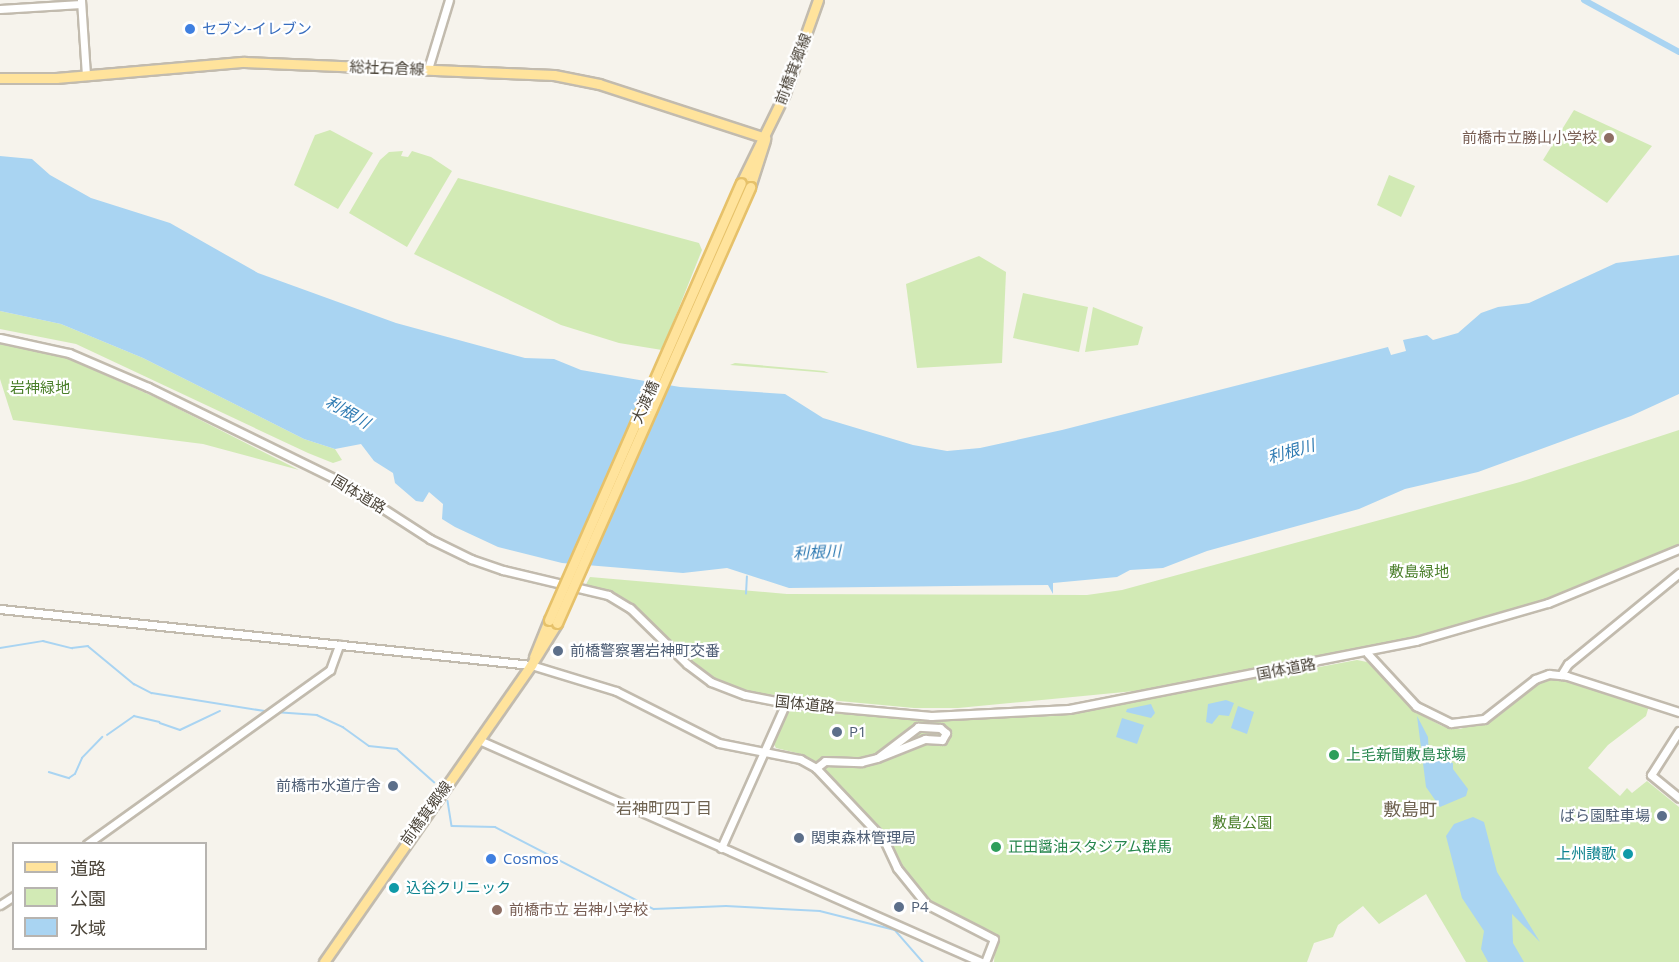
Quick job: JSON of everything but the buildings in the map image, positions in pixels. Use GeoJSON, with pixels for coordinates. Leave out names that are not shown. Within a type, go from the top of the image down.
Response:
{"type":"FeatureCollection","features":[{"type":"Feature","properties":{"kind":"main road","name":"前橋箕郷線"},"geometry":{"type":"LineString","coordinates":[[745,185],[818,0]]}},
{"type":"Feature","properties":{"kind":"main road","name":"総社石倉線"},"geometry":{"type":"LineString","coordinates":[[0,78],[86,75],[244,62],[573,77],[765,138]]}},
{"type":"Feature","properties":{"kind":"main road","name":"大渡橋"},"geometry":{"type":"LineString","coordinates":[[553,622],[745,185]]}},
{"type":"Feature","properties":{"kind":"main road","name":"前橋箕郷線"},"geometry":{"type":"LineString","coordinates":[[324,962],[531,665],[553,622]]}},
{"type":"Feature","properties":{"kind":"street"},"geometry":{"type":"LineString","coordinates":[[428,69],[449,0]]}},
{"type":"Feature","properties":{"kind":"street"},"geometry":{"type":"LineString","coordinates":[[0,9],[81,2],[86,75]]}},
{"type":"Feature","properties":{"kind":"street","name":"国体道路"},"geometry":{"type":"LineString","coordinates":[[0,338],[69,352],[148,387],[342,482],[423,535],[471,559],[502,570],[608,595],[630,608],[687,664],[711,682],[745,696],[786,703],[931,716],[1038,712],[1101,704],[1368,654],[1525,611],[1679,549]]}},
{"type":"Feature","properties":{"kind":"street"},"geometry":{"type":"LineString","coordinates":[[1561,675],[1568,664],[1679,573]]}},
{"type":"Feature","properties":{"kind":"street"},"geometry":{"type":"LineString","coordinates":[[0,609],[531,665],[639,700],[718,743],[800,759],[816,768],[884,840],[897,868],[926,904],[994,939],[983,962],[479,740]]}},
{"type":"Feature","properties":{"kind":"street"},"geometry":{"type":"LineString","coordinates":[[88,842],[330,670],[339,645]]}},
{"type":"Feature","properties":{"kind":"street"},"geometry":{"type":"LineString","coordinates":[[1368,654],[1423,711],[1459,724],[1492,714],[1539,677],[1561,675],[1679,712]]}},
{"type":"Feature","properties":{"kind":"street"},"geometry":{"type":"LineString","coordinates":[[722,848],[786,703]]}},
{"type":"Feature","properties":{"kind":"street"},"geometry":{"type":"LineString","coordinates":[[816,768],[825,760],[861,762],[880,756],[925,739],[942,740],[946,733],[940,728],[918,727],[880,756]]}},
{"type":"Feature","properties":{"kind":"street"},"geometry":{"type":"LineString","coordinates":[[1679,731],[1651,776],[1679,798]]}},
{"type":"Feature","properties":{"kind":"green space"},"geometry":{"type":"Polygon","coordinates":[[[1574,110],[1652,146],[1607,203],[1543,160],[1574,110]]]}},
{"type":"Feature","properties":{"kind":"green space"},"geometry":{"type":"Polygon","coordinates":[[[330,130],[373,153],[338,209],[294,185],[315,135],[330,130]]]}},
{"type":"Feature","properties":{"kind":"green space"},"geometry":{"type":"Polygon","coordinates":[[[403,151],[401,156],[408,157],[412,151],[431,157],[452,171],[407,247],[349,213],[380,160],[389,152],[403,151]]]}},
{"type":"Feature","properties":{"kind":"green space"},"geometry":{"type":"Polygon","coordinates":[[[1389,175],[1415,186],[1401,217],[1377,205],[1389,175]]]}},
{"type":"Feature","properties":{"kind":"green space"},"geometry":{"type":"Polygon","coordinates":[[[458,178],[699,243],[702,250],[662,350],[619,343],[561,325],[414,254],[458,178]]]}},
{"type":"Feature","properties":{"kind":"green space"},"geometry":{"type":"Polygon","coordinates":[[[979,256],[1006,272],[1002,363],[917,368],[906,284],[979,256]]]}},
{"type":"Feature","properties":{"kind":"green space"},"geometry":{"type":"Polygon","coordinates":[[[1023,293],[1088,307],[1079,352],[1013,338],[1023,293]]]}},
{"type":"Feature","properties":{"kind":"green space"},"geometry":{"type":"Polygon","coordinates":[[[1093,307],[1143,327],[1138,345],[1085,352],[1093,307]]]}},
{"type":"Feature","properties":{"kind":"green space"},"geometry":{"type":"Polygon","coordinates":[[[0,311],[61,324],[143,358],[304,439],[335,449],[342,460],[333,463],[308,453],[76,344],[0,329],[0,311]]]}},
{"type":"Feature","properties":{"kind":"green space","name":"岩神緑地"},"geometry":{"type":"Polygon","coordinates":[[[0,344],[67,358],[159,399],[299,470],[203,444],[13,420],[0,379],[0,344]]]}},
{"type":"Feature","properties":{"kind":"green space"},"geometry":{"type":"Polygon","coordinates":[[[735,363],[824,371],[829,373],[730,365],[735,363]]]}},
{"type":"Feature","properties":{"kind":"green space","name":"敷島緑地"},"geometry":{"type":"Polygon","coordinates":[[[1679,430],[1679,545],[1558,595],[1465,624],[1355,652],[1145,690],[958,708],[914,708],[754,693],[711,678],[625,600],[585,586],[590,577],[787,594],[1087,595],[1122,590],[1520,482],[1679,430]]]}},
{"type":"Feature","properties":{"kind":"green space","name":"敷島公園"},"geometry":{"type":"Polygon","coordinates":[[[1357,660],[1367,662],[1423,716],[1442,726],[1460,729],[1492,718],[1546,679],[1567,681],[1649,706],[1646,716],[1608,745],[1588,768],[1620,796],[1627,788],[1632,793],[1647,781],[1679,807],[1679,962],[1466,962],[1426,894],[1379,924],[1363,906],[1338,925],[1333,937],[1314,943],[1307,962],[994,962],[996,935],[944,911],[923,896],[898,864],[881,831],[801,754],[776,748],[772,741],[784,715],[797,707],[936,719],[1056,716],[1357,660]]]}},
{"type":"Feature","properties":{"kind":"water","name":"利根川"},"geometry":{"type":"Polygon","coordinates":[[[0,156],[32,159],[50,175],[91,198],[170,223],[258,273],[396,323],[525,358],[554,359],[581,370],[680,387],[785,394],[823,418],[913,445],[947,451],[980,448],[1062,430],[1388,347],[1391,355],[1406,351],[1403,340],[1427,335],[1433,340],[1458,333],[1481,313],[1498,307],[1529,303],[1616,263],[1679,255],[1679,394],[1631,416],[1478,472],[1405,489],[1359,509],[1207,551],[1163,568],[1130,570],[1117,577],[1053,583],[1053,594],[1048,585],[789,588],[727,568],[683,573],[562,563],[498,547],[455,527],[442,519],[443,504],[429,492],[423,502],[416,501],[395,483],[393,473],[374,461],[361,444],[335,449],[304,439],[143,358],[61,324],[0,311],[0,156]]]}},
{"type":"Feature","properties":{"kind":"water"},"geometry":{"type":"Polygon","coordinates":[[[1226,700],[1234,703],[1229,716],[1219,715],[1212,724],[1206,722],[1208,704],[1226,700]]]}},
{"type":"Feature","properties":{"kind":"water"},"geometry":{"type":"Polygon","coordinates":[[[1151,704],[1155,713],[1151,718],[1126,712],[1127,709],[1151,704]]]}},
{"type":"Feature","properties":{"kind":"water"},"geometry":{"type":"Polygon","coordinates":[[[1238,706],[1254,712],[1247,734],[1231,728],[1238,706]]]}},
{"type":"Feature","properties":{"kind":"water"},"geometry":{"type":"Polygon","coordinates":[[[1417,716],[1428,737],[1429,756],[1453,763],[1453,769],[1468,789],[1466,796],[1440,807],[1426,787],[1417,716]]]}},
{"type":"Feature","properties":{"kind":"water"},"geometry":{"type":"Polygon","coordinates":[[[1122,718],[1144,725],[1137,744],[1116,737],[1122,718]]]}},
{"type":"Feature","properties":{"kind":"water"},"geometry":{"type":"Polygon","coordinates":[[[1473,817],[1484,822],[1497,872],[1540,942],[1512,914],[1513,943],[1524,962],[1488,962],[1481,949],[1484,931],[1462,898],[1446,836],[1454,824],[1473,817]]]}},
{"type":"Feature","properties":{"kind":"waterway"},"geometry":{"type":"LineString","coordinates":[[1584,0],[1679,52]]}},
{"type":"Feature","properties":{"kind":"waterway"},"geometry":{"type":"LineString","coordinates":[[746,594],[747,577]]}},
{"type":"Feature","properties":{"kind":"waterway"},"geometry":{"type":"LineString","coordinates":[[47,617],[115,625]]}},
{"type":"Feature","properties":{"kind":"waterway"},"geometry":{"type":"LineString","coordinates":[[125,626],[132,626]]}},
{"type":"Feature","properties":{"kind":"waterway"},"geometry":{"type":"LineString","coordinates":[[0,648],[43,641],[72,648],[88,646],[134,684],[152,693],[265,711]]}},
{"type":"Feature","properties":{"kind":"waterway"},"geometry":{"type":"LineString","coordinates":[[160,723],[180,730],[220,711]]}},
{"type":"Feature","properties":{"kind":"waterway"},"geometry":{"type":"LineString","coordinates":[[275,712],[317,715],[343,727],[369,746],[397,749],[434,782]]}},
{"type":"Feature","properties":{"kind":"waterway"},"geometry":{"type":"LineString","coordinates":[[107,735],[134,716],[159,722]]}},
{"type":"Feature","properties":{"kind":"waterway"},"geometry":{"type":"LineString","coordinates":[[49,772],[69,778],[75,774],[82,758],[102,737]]}},
{"type":"Feature","properties":{"kind":"waterway"},"geometry":{"type":"LineString","coordinates":[[448,801],[452,826],[495,827],[654,909],[726,906],[820,911],[895,930],[923,962]]}},
{"type":"Feature","properties":{"kind":"place","name":"セブン-イレブン"},"geometry":{"type":"Point","coordinates":[190,29]}},
{"type":"Feature","properties":{"kind":"place","name":"前橋市立勝山小学校"},"geometry":{"type":"Point","coordinates":[1609,138]}},
{"type":"Feature","properties":{"kind":"place","name":"前橋警察署岩神町交番"},"geometry":{"type":"Point","coordinates":[558,651]}},
{"type":"Feature","properties":{"kind":"place","name":"P1"},"geometry":{"type":"Point","coordinates":[837,732]}},
{"type":"Feature","properties":{"kind":"place","name":"上毛新聞敷島球場"},"geometry":{"type":"Point","coordinates":[1334,755]}},
{"type":"Feature","properties":{"kind":"place","name":"前橋市水道庁舎"},"geometry":{"type":"Point","coordinates":[393,786]}},
{"type":"Feature","properties":{"kind":"place","name":"ばら園駐車場"},"geometry":{"type":"Point","coordinates":[1662,816]}},
{"type":"Feature","properties":{"kind":"place","name":"関東森林管理局"},"geometry":{"type":"Point","coordinates":[799,838]}},
{"type":"Feature","properties":{"kind":"place","name":"正田醤油スタジアム群馬"},"geometry":{"type":"Point","coordinates":[996,847]}},
{"type":"Feature","properties":{"kind":"place","name":"上州讃歌"},"geometry":{"type":"Point","coordinates":[1628,854]}},
{"type":"Feature","properties":{"kind":"place","name":"Cosmos"},"geometry":{"type":"Point","coordinates":[491,859]}},
{"type":"Feature","properties":{"kind":"place","name":"込谷クリニック"},"geometry":{"type":"Point","coordinates":[394,888]}},
{"type":"Feature","properties":{"kind":"place","name":"P4"},"geometry":{"type":"Point","coordinates":[899,907]}},
{"type":"Feature","properties":{"kind":"place","name":"前橋市立 岩神小学校"},"geometry":{"type":"Point","coordinates":[497,910]}},
{"type":"Feature","properties":{"kind":"district","name":"岩神町四丁目"},"geometry":{"type":"Point","coordinates":[664,808]}},
{"type":"Feature","properties":{"kind":"district","name":"敷島町"},"geometry":{"type":"Point","coordinates":[1410,809]}}]}
